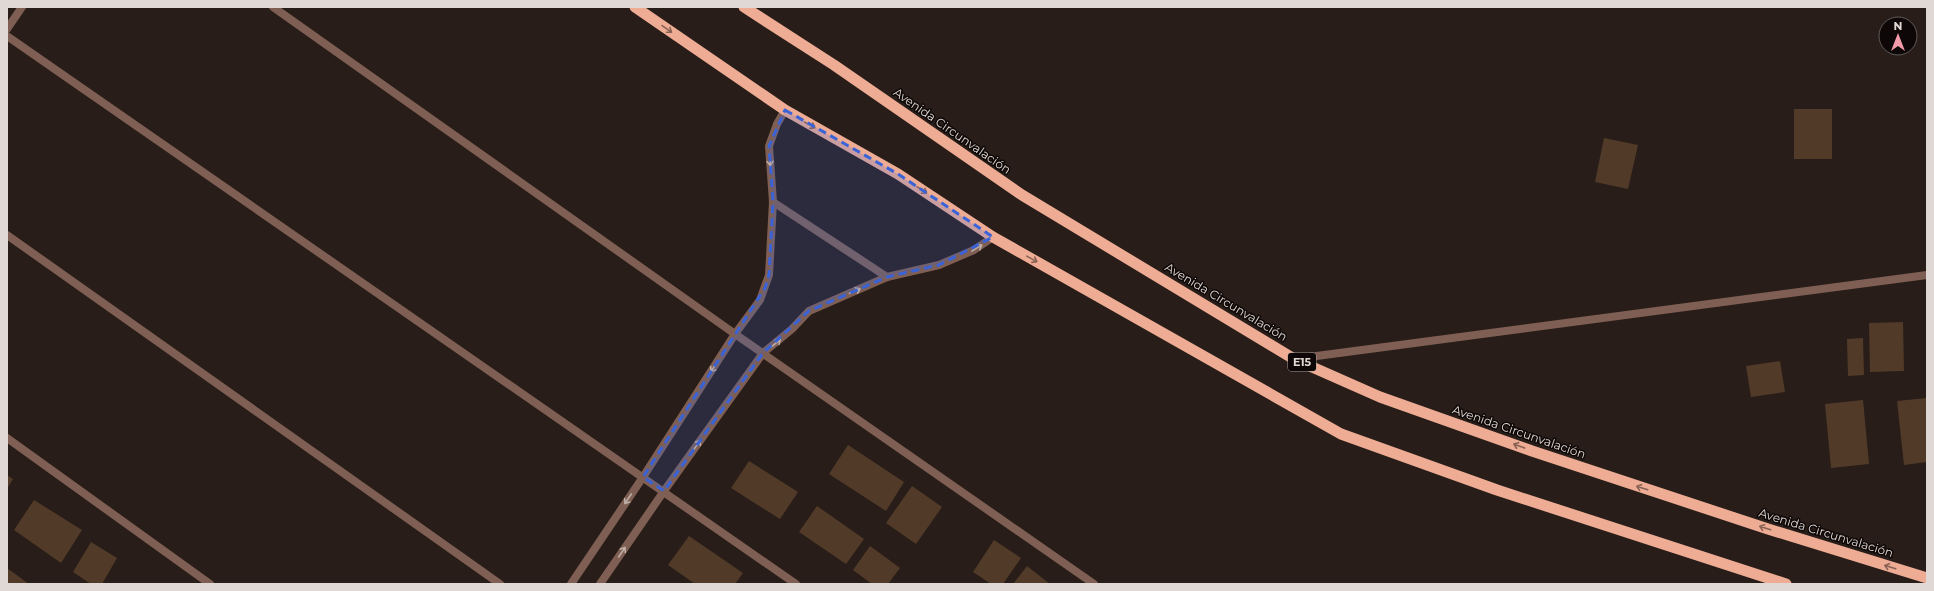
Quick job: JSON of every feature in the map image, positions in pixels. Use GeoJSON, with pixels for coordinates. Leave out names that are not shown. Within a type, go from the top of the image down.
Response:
{"type":"FeatureCollection","features":[{"type":"Feature","properties":{"kind":"highway"},"geometry":{"type":"LineString","coordinates":[[635,7],[784,110],[898,174],[993,237],[1341,434],[1504,492],[1786,584]]}},
{"type":"Feature","properties":{"kind":"highway","name":"Avenida Circunvalación"},"geometry":{"type":"LineString","coordinates":[[744,7],[834,65],[1022,195],[1294,358],[1380,397],[1532,451],[1768,529],[1927,578]]}},
{"type":"Feature","properties":{"kind":"street"},"geometry":{"type":"LineString","coordinates":[[7,29],[22,7]]}},
{"type":"Feature","properties":{"kind":"street"},"geometry":{"type":"LineString","coordinates":[[273,7],[735,334],[1094,584]]}},
{"type":"Feature","properties":{"kind":"street"},"geometry":{"type":"LineString","coordinates":[[7,36],[796,584]]}},
{"type":"Feature","properties":{"kind":"street"},"geometry":{"type":"LineString","coordinates":[[571,584],[643,477],[735,334],[760,300],[769,276],[773,202],[769,146],[784,110]]}},
{"type":"Feature","properties":{"kind":"street"},"geometry":{"type":"LineString","coordinates":[[773,202],[887,277]]}},
{"type":"Feature","properties":{"kind":"street"},"geometry":{"type":"LineString","coordinates":[[7,235],[500,584]]}},
{"type":"Feature","properties":{"kind":"street"},"geometry":{"type":"LineString","coordinates":[[600,584],[664,491],[763,353],[792,329],[809,311],[887,277],[939,266],[974,250],[993,237]]}},
{"type":"Feature","properties":{"kind":"street"},"geometry":{"type":"LineString","coordinates":[[1294,358],[1927,275]]}},
{"type":"Feature","properties":{"kind":"street"},"geometry":{"type":"LineString","coordinates":[[7,438],[210,584]]}},
{"type":"Feature","properties":{"kind":"highlighted area"},"geometry":{"type":"Polygon","coordinates":[[[785,110],[898,174],[993,237],[939,265],[887,277],[809,311],[763,353],[664,491],[643,477],[765,288],[769,275],[773,202],[769,146],[785,110]]]}},
{"type":"Feature","properties":{"kind":"building"},"geometry":{"type":"Polygon","coordinates":[[[1794,109],[1832,109],[1832,159],[1794,159],[1794,109]]]}},
{"type":"Feature","properties":{"kind":"building"},"geometry":{"type":"Polygon","coordinates":[[[1604,138],[1638,145],[1628,189],[1595,182],[1604,138]]]}},
{"type":"Feature","properties":{"kind":"building"},"geometry":{"type":"Polygon","coordinates":[[[1903,322],[1904,371],[1870,372],[1869,323],[1903,322]]]}},
{"type":"Feature","properties":{"kind":"building"},"geometry":{"type":"Polygon","coordinates":[[[1863,338],[1864,375],[1848,376],[1847,339],[1863,338]]]}},
{"type":"Feature","properties":{"kind":"building"},"geometry":{"type":"Polygon","coordinates":[[[1780,361],[1785,392],[1751,397],[1746,366],[1780,361]]]}},
{"type":"Feature","properties":{"kind":"building"},"geometry":{"type":"Polygon","coordinates":[[[1927,398],[1927,462],[1904,465],[1897,401],[1927,398]]]}},
{"type":"Feature","properties":{"kind":"building"},"geometry":{"type":"Polygon","coordinates":[[[1863,400],[1869,464],[1831,468],[1825,404],[1863,400]]]}},
{"type":"Feature","properties":{"kind":"building"},"geometry":{"type":"Polygon","coordinates":[[[848,445],[904,482],[886,511],[829,474],[848,445]]]}},
{"type":"Feature","properties":{"kind":"building"},"geometry":{"type":"Polygon","coordinates":[[[749,461],[798,492],[780,519],[731,488],[749,461]]]}},
{"type":"Feature","properties":{"kind":"building"},"geometry":{"type":"Polygon","coordinates":[[[7,475],[13,479],[7,489],[7,475]]]}},
{"type":"Feature","properties":{"kind":"building"},"geometry":{"type":"Polygon","coordinates":[[[912,486],[942,507],[916,544],[886,523],[912,486]]]}},
{"type":"Feature","properties":{"kind":"building"},"geometry":{"type":"Polygon","coordinates":[[[34,500],[82,530],[61,563],[14,530],[34,500]]]}},
{"type":"Feature","properties":{"kind":"building"},"geometry":{"type":"Polygon","coordinates":[[[817,506],[864,539],[846,564],[799,532],[817,506]]]}},
{"type":"Feature","properties":{"kind":"building"},"geometry":{"type":"Polygon","coordinates":[[[689,536],[743,573],[735,584],[695,584],[668,565],[689,536]]]}},
{"type":"Feature","properties":{"kind":"building"},"geometry":{"type":"Polygon","coordinates":[[[994,540],[1021,558],[1003,584],[991,584],[973,572],[994,540]]]}},
{"type":"Feature","properties":{"kind":"building"},"geometry":{"type":"Polygon","coordinates":[[[91,542],[117,558],[102,584],[91,584],[73,572],[91,542]]]}},
{"type":"Feature","properties":{"kind":"building"},"geometry":{"type":"Polygon","coordinates":[[[870,546],[900,568],[888,584],[872,584],[853,570],[870,546]]]}},
{"type":"Feature","properties":{"kind":"building"},"geometry":{"type":"Polygon","coordinates":[[[1027,566],[1050,584],[1013,584],[1027,566]]]}},
{"type":"Feature","properties":{"kind":"building"},"geometry":{"type":"Polygon","coordinates":[[[7,568],[29,584],[7,584],[7,568]]]}}]}
